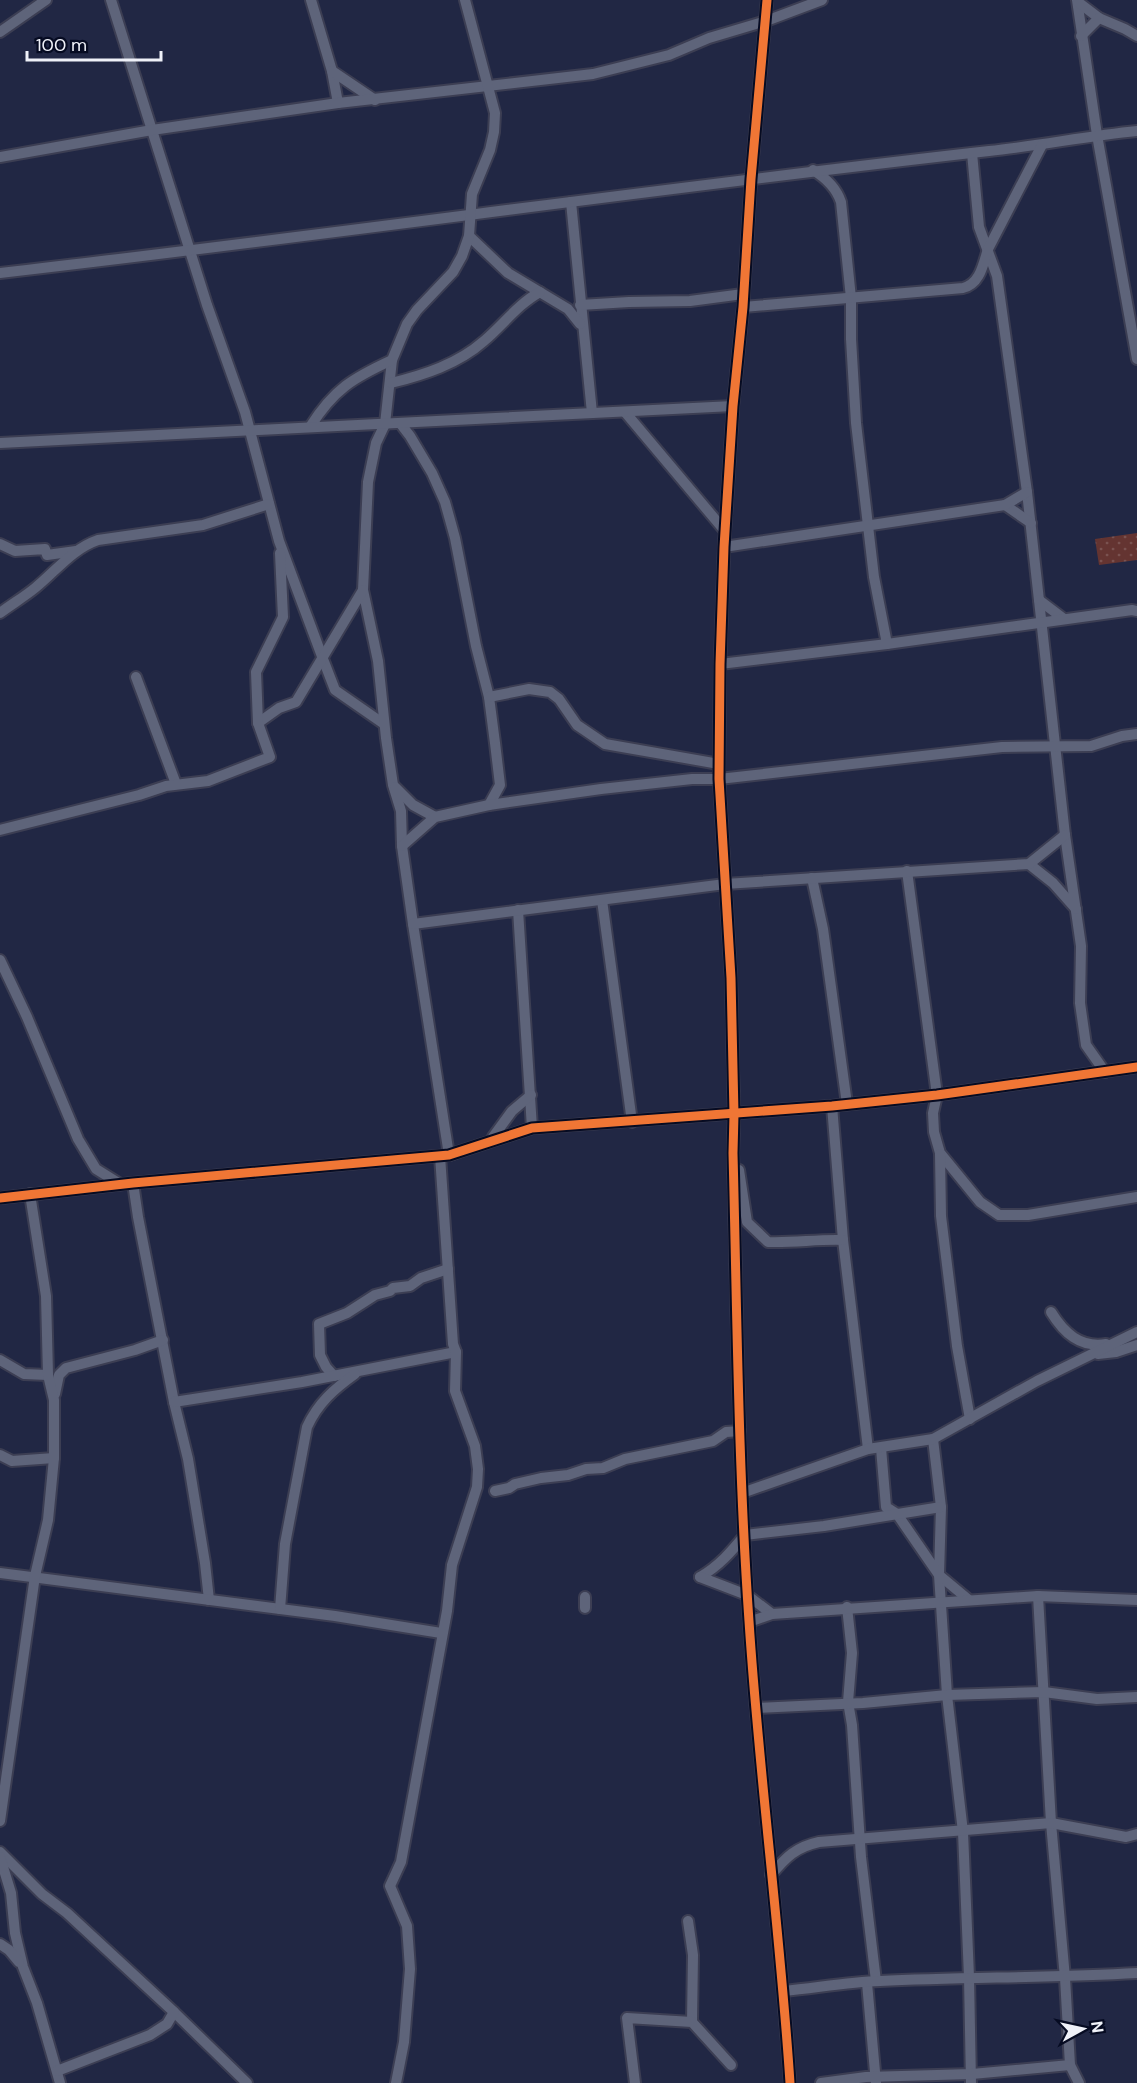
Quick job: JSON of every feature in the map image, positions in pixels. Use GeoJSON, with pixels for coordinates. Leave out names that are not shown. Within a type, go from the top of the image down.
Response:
{"type":"FeatureCollection","features":[{"type":"Feature","properties":{"kind":"street"},"geometry":{"type":"LineString","coordinates":[[0,32],[46,0]]}},
{"type":"Feature","properties":{"kind":"street"},"geometry":{"type":"LineString","coordinates":[[111,0],[250,429],[279,541],[334,690],[384,724]]}},
{"type":"Feature","properties":{"kind":"street"},"geometry":{"type":"LineString","coordinates":[[311,0],[332,71],[338,104]]}},
{"type":"Feature","properties":{"kind":"street"},"geometry":{"type":"LineString","coordinates":[[396,2083],[404,2042],[410,1969],[407,1926],[390,1886],[401,1862],[441,1633],[447,1611],[452,1565],[477,1487],[478,1469],[475,1446],[455,1391],[456,1352],[453,1344],[448,1269],[444,1156],[402,846],[401,811],[393,785],[378,661],[363,590],[368,482],[376,443],[385,424],[392,360],[407,324],[417,310],[441,287],[462,256],[469,236],[474,183],[490,150],[494,132],[495,113],[465,0]]}},
{"type":"Feature","properties":{"kind":"street"},"geometry":{"type":"LineString","coordinates":[[767,0],[733,406],[724,547],[719,779],[731,978],[740,1431],[747,1595],[771,1875],[784,1991],[790,2083]]}},
{"type":"Feature","properties":{"kind":"street"},"geometry":{"type":"LineString","coordinates":[[0,158],[152,130],[338,104],[593,74],[669,55],[709,38],[766,21],[822,0]]}},
{"type":"Feature","properties":{"kind":"street"},"geometry":{"type":"LineString","coordinates":[[1078,1],[1099,18],[1137,36]]}},
{"type":"Feature","properties":{"kind":"street"},"geometry":{"type":"LineString","coordinates":[[1078,1],[1096,135],[1133,304],[1137,359]]}},
{"type":"Feature","properties":{"kind":"street"},"geometry":{"type":"LineString","coordinates":[[1081,36],[1099,18]]}},
{"type":"Feature","properties":{"kind":"street"},"geometry":{"type":"LineString","coordinates":[[332,71],[375,100]]}},
{"type":"Feature","properties":{"kind":"street"},"geometry":{"type":"LineString","coordinates":[[0,273],[813,170],[1042,145],[1096,135],[1137,132]]}},
{"type":"Feature","properties":{"kind":"street"},"geometry":{"type":"LineString","coordinates":[[743,307],[971,286],[983,267],[987,249],[1042,145]]}},
{"type":"Feature","properties":{"kind":"street"},"geometry":{"type":"LineString","coordinates":[[972,153],[979,227],[997,276],[1031,523],[1065,835],[1081,946],[1080,1003],[1086,1045],[1105,1072]]}},
{"type":"Feature","properties":{"kind":"street"},"geometry":{"type":"LineString","coordinates":[[813,170],[831,184],[838,192],[841,202],[851,298],[853,380],[874,577],[886,644]]}},
{"type":"Feature","properties":{"kind":"street"},"geometry":{"type":"LineString","coordinates":[[571,202],[592,413]]}},
{"type":"Feature","properties":{"kind":"street"},"geometry":{"type":"LineString","coordinates":[[469,236],[508,273],[568,309],[575,315],[582,327]]}},
{"type":"Feature","properties":{"kind":"street"},"geometry":{"type":"LineString","coordinates":[[391,383],[419,376],[451,363],[483,342],[530,297],[540,292]]}},
{"type":"Feature","properties":{"kind":"street"},"geometry":{"type":"LineString","coordinates":[[580,305],[690,301],[743,294]]}},
{"type":"Feature","properties":{"kind":"street"},"geometry":{"type":"LineString","coordinates":[[310,427],[324,405],[336,393],[362,374],[392,360]]}},
{"type":"Feature","properties":{"kind":"street"},"geometry":{"type":"LineString","coordinates":[[0,443],[733,406]]}},
{"type":"Feature","properties":{"kind":"street"},"geometry":{"type":"LineString","coordinates":[[625,412],[725,531]]}},
{"type":"Feature","properties":{"kind":"street"},"geometry":{"type":"LineString","coordinates":[[400,423],[421,454],[445,502],[455,538],[476,646],[489,697],[500,785],[489,805]]}},
{"type":"Feature","properties":{"kind":"street"},"geometry":{"type":"LineString","coordinates":[[724,547],[1005,505],[1027,492]]}},
{"type":"Feature","properties":{"kind":"street"},"geometry":{"type":"LineString","coordinates":[[0,613],[35,588],[85,545],[99,540],[203,525],[269,504]]}},
{"type":"Feature","properties":{"kind":"street"},"geometry":{"type":"LineString","coordinates":[[1005,505],[1031,523]]}},
{"type":"Feature","properties":{"kind":"street"},"geometry":{"type":"LineString","coordinates":[[0,830],[176,784],[208,782],[270,758],[258,723],[256,672],[283,617],[279,541]]}},
{"type":"Feature","properties":{"kind":"street"},"geometry":{"type":"LineString","coordinates":[[0,544],[15,551],[45,549],[47,555],[76,551]]}},
{"type":"Feature","properties":{"kind":"street"},"geometry":{"type":"LineString","coordinates":[[258,723],[279,708],[296,702],[363,590]]}},
{"type":"Feature","properties":{"kind":"street"},"geometry":{"type":"LineString","coordinates":[[1039,600],[1064,619]]}},
{"type":"Feature","properties":{"kind":"street"},"geometry":{"type":"LineString","coordinates":[[720,664],[886,644],[1135,609]]}},
{"type":"Feature","properties":{"kind":"street"},"geometry":{"type":"LineString","coordinates":[[135,677],[176,784]]}},
{"type":"Feature","properties":{"kind":"street"},"geometry":{"type":"LineString","coordinates":[[489,697],[529,689],[550,692],[559,699],[577,725],[605,744],[719,764]]}},
{"type":"Feature","properties":{"kind":"street"},"geometry":{"type":"LineString","coordinates":[[402,846],[435,817],[519,800],[635,785],[692,779],[719,779],[1002,747],[1091,746],[1122,736],[1137,734]]}},
{"type":"Feature","properties":{"kind":"street"},"geometry":{"type":"LineString","coordinates":[[393,785],[413,805],[435,817]]}},
{"type":"Feature","properties":{"kind":"street"},"geometry":{"type":"LineString","coordinates":[[500,785],[519,800]]}},
{"type":"Feature","properties":{"kind":"street"},"geometry":{"type":"LineString","coordinates":[[413,924],[725,884],[1029,864],[1065,835]]}},
{"type":"Feature","properties":{"kind":"street"},"geometry":{"type":"LineString","coordinates":[[1029,864],[1053,883],[1076,909]]}},
{"type":"Feature","properties":{"kind":"street"},"geometry":{"type":"LineString","coordinates":[[907,871],[937,1095],[933,1123],[940,1153],[941,1216],[957,1346],[970,1419]]}},
{"type":"Feature","properties":{"kind":"street"},"geometry":{"type":"LineString","coordinates":[[812,878],[823,929],[846,1104]]}},
{"type":"Feature","properties":{"kind":"street"},"geometry":{"type":"LineString","coordinates":[[602,900],[632,1122]]}},
{"type":"Feature","properties":{"kind":"street"},"geometry":{"type":"LineString","coordinates":[[518,910],[532,1127]]}},
{"type":"Feature","properties":{"kind":"street"},"geometry":{"type":"LineString","coordinates":[[0,960],[27,1017],[78,1139],[96,1168],[120,1184]]}},
{"type":"Feature","properties":{"kind":"street"},"geometry":{"type":"LineString","coordinates":[[444,1156],[516,1128],[632,1122],[832,1106],[937,1095],[1137,1067]]}},
{"type":"Feature","properties":{"kind":"street"},"geometry":{"type":"LineString","coordinates":[[493,1137],[512,1111],[531,1095]]}},
{"type":"Feature","properties":{"kind":"street"},"geometry":{"type":"LineString","coordinates":[[832,1106],[843,1240],[868,1449]]}},
{"type":"Feature","properties":{"kind":"street"},"geometry":{"type":"LineString","coordinates":[[0,1198],[120,1184],[444,1156],[532,1127]]}},
{"type":"Feature","properties":{"kind":"street"},"geometry":{"type":"LineString","coordinates":[[733,1153],[740,1173],[747,1222],[768,1242],[843,1240]]}},
{"type":"Feature","properties":{"kind":"street"},"geometry":{"type":"LineString","coordinates":[[940,1153],[980,1202],[999,1215],[1028,1215],[1137,1197]]}},
{"type":"Feature","properties":{"kind":"street"},"geometry":{"type":"LineString","coordinates":[[134,1183],[138,1217],[174,1402],[197,1506],[209,1600]]}},
{"type":"Feature","properties":{"kind":"street"},"geometry":{"type":"LineString","coordinates":[[30,1194],[46,1296],[48,1375],[54,1400]]}},
{"type":"Feature","properties":{"kind":"street"},"geometry":{"type":"LineString","coordinates":[[334,1376],[320,1355],[320,1324],[347,1313],[375,1295],[393,1288],[410,1286],[421,1278],[448,1269]]}},
{"type":"Feature","properties":{"kind":"street"},"geometry":{"type":"LineString","coordinates":[[1051,1312],[1066,1332],[1077,1340],[1091,1346],[1111,1344]]}},
{"type":"Feature","properties":{"kind":"street"},"geometry":{"type":"LineString","coordinates":[[742,1493],[868,1449],[933,1439],[1037,1381],[1137,1332]]}},
{"type":"Feature","properties":{"kind":"street"},"geometry":{"type":"LineString","coordinates":[[0,1821],[35,1576],[48,1520],[54,1458],[54,1400],[59,1375],[66,1368],[135,1350],[163,1340]]}},
{"type":"Feature","properties":{"kind":"street"},"geometry":{"type":"LineString","coordinates":[[1089,1355],[1116,1352],[1137,1345]]}},
{"type":"Feature","properties":{"kind":"street"},"geometry":{"type":"LineString","coordinates":[[174,1402],[358,1372],[456,1352]]}},
{"type":"Feature","properties":{"kind":"street"},"geometry":{"type":"LineString","coordinates":[[0,1360],[24,1374],[48,1375]]}},
{"type":"Feature","properties":{"kind":"street"},"geometry":{"type":"LineString","coordinates":[[280,1609],[285,1544],[307,1427],[324,1398],[334,1388],[358,1372]]}},
{"type":"Feature","properties":{"kind":"street"},"geometry":{"type":"LineString","coordinates":[[495,1491],[541,1478],[603,1468],[625,1460],[713,1441],[726,1432],[740,1431]]}},
{"type":"Feature","properties":{"kind":"street"},"geometry":{"type":"LineString","coordinates":[[933,1439],[941,1508],[939,1575],[947,1695],[963,1832],[972,2079]]}},
{"type":"Feature","properties":{"kind":"street"},"geometry":{"type":"LineString","coordinates":[[881,1448],[886,1507],[897,1514],[939,1575],[969,1600]]}},
{"type":"Feature","properties":{"kind":"street"},"geometry":{"type":"LineString","coordinates":[[0,1455],[12,1461],[54,1458]]}},
{"type":"Feature","properties":{"kind":"street"},"geometry":{"type":"LineString","coordinates":[[772,1614],[747,1595],[700,1577],[714,1569],[745,1535],[824,1526],[941,1508]]}},
{"type":"Feature","properties":{"kind":"street"},"geometry":{"type":"LineString","coordinates":[[0,1573],[280,1609],[441,1633]]}},
{"type":"Feature","properties":{"kind":"street"},"geometry":{"type":"LineString","coordinates":[[749,1622],[772,1614],[847,1607],[1038,1596],[1137,1600]]}},
{"type":"Feature","properties":{"kind":"street"},"geometry":{"type":"LineString","coordinates":[[1038,1596],[1051,1823],[1065,1977],[1070,2066],[1079,2083]]}},
{"type":"Feature","properties":{"kind":"street"},"geometry":{"type":"LineString","coordinates":[[847,1607],[852,1653],[848,1702],[852,1725],[869,1938],[876,2080]]}},
{"type":"Feature","properties":{"kind":"street"},"geometry":{"type":"LineString","coordinates":[[756,1708],[863,1703],[947,1695],[1044,1692],[1097,1699],[1137,1697]]}},
{"type":"Feature","properties":{"kind":"street"},"geometry":{"type":"LineString","coordinates":[[852,1725],[863,1703]]}},
{"type":"Feature","properties":{"kind":"street"},"geometry":{"type":"LineString","coordinates":[[771,1875],[792,1852],[805,1845],[860,1838],[963,1832],[1051,1823],[1132,1835],[1137,1843]]}},
{"type":"Feature","properties":{"kind":"street"},"geometry":{"type":"LineString","coordinates":[[0,1852],[42,1894],[67,1913],[248,2083]]}},
{"type":"Feature","properties":{"kind":"street"},"geometry":{"type":"LineString","coordinates":[[0,1857],[5,1891],[23,1967],[37,2003],[60,2083]]}},
{"type":"Feature","properties":{"kind":"street"},"geometry":{"type":"LineString","coordinates":[[688,1921],[693,1955],[692,2022],[731,2065]]}},
{"type":"Feature","properties":{"kind":"street"},"geometry":{"type":"LineString","coordinates":[[0,1944],[9,1950],[23,1967]]}},
{"type":"Feature","properties":{"kind":"street"},"geometry":{"type":"LineString","coordinates":[[784,1991],[871,1982],[969,1977],[1065,1977],[1137,1973]]}},
{"type":"Feature","properties":{"kind":"street"},"geometry":{"type":"LineString","coordinates":[[57,2071],[150,2035],[167,2024],[174,2012]]}},
{"type":"Feature","properties":{"kind":"street"},"geometry":{"type":"LineString","coordinates":[[635,2083],[627,2018],[692,2022]]}},
{"type":"Feature","properties":{"kind":"street"},"geometry":{"type":"LineString","coordinates":[[820,2083],[972,2079],[1070,2066]]}},
{"type":"Feature","properties":{"kind":"shaded area"},"geometry":{"type":"Polygon","coordinates":[[[1137,533],[1137,560],[1099,565],[1095,539],[1137,533]]]}},
{"type":"Feature","properties":{"kind":"cycle path"},"geometry":{"type":"LineString","coordinates":[[767,0],[733,406],[724,547],[719,779],[731,978],[737,1328],[745,1562],[753,1679],[790,2083]]}},
{"type":"Feature","properties":{"kind":"cycle path"},"geometry":{"type":"LineString","coordinates":[[0,1198],[133,1183],[449,1155],[532,1128],[832,1106],[937,1095],[1137,1067]]}}]}
